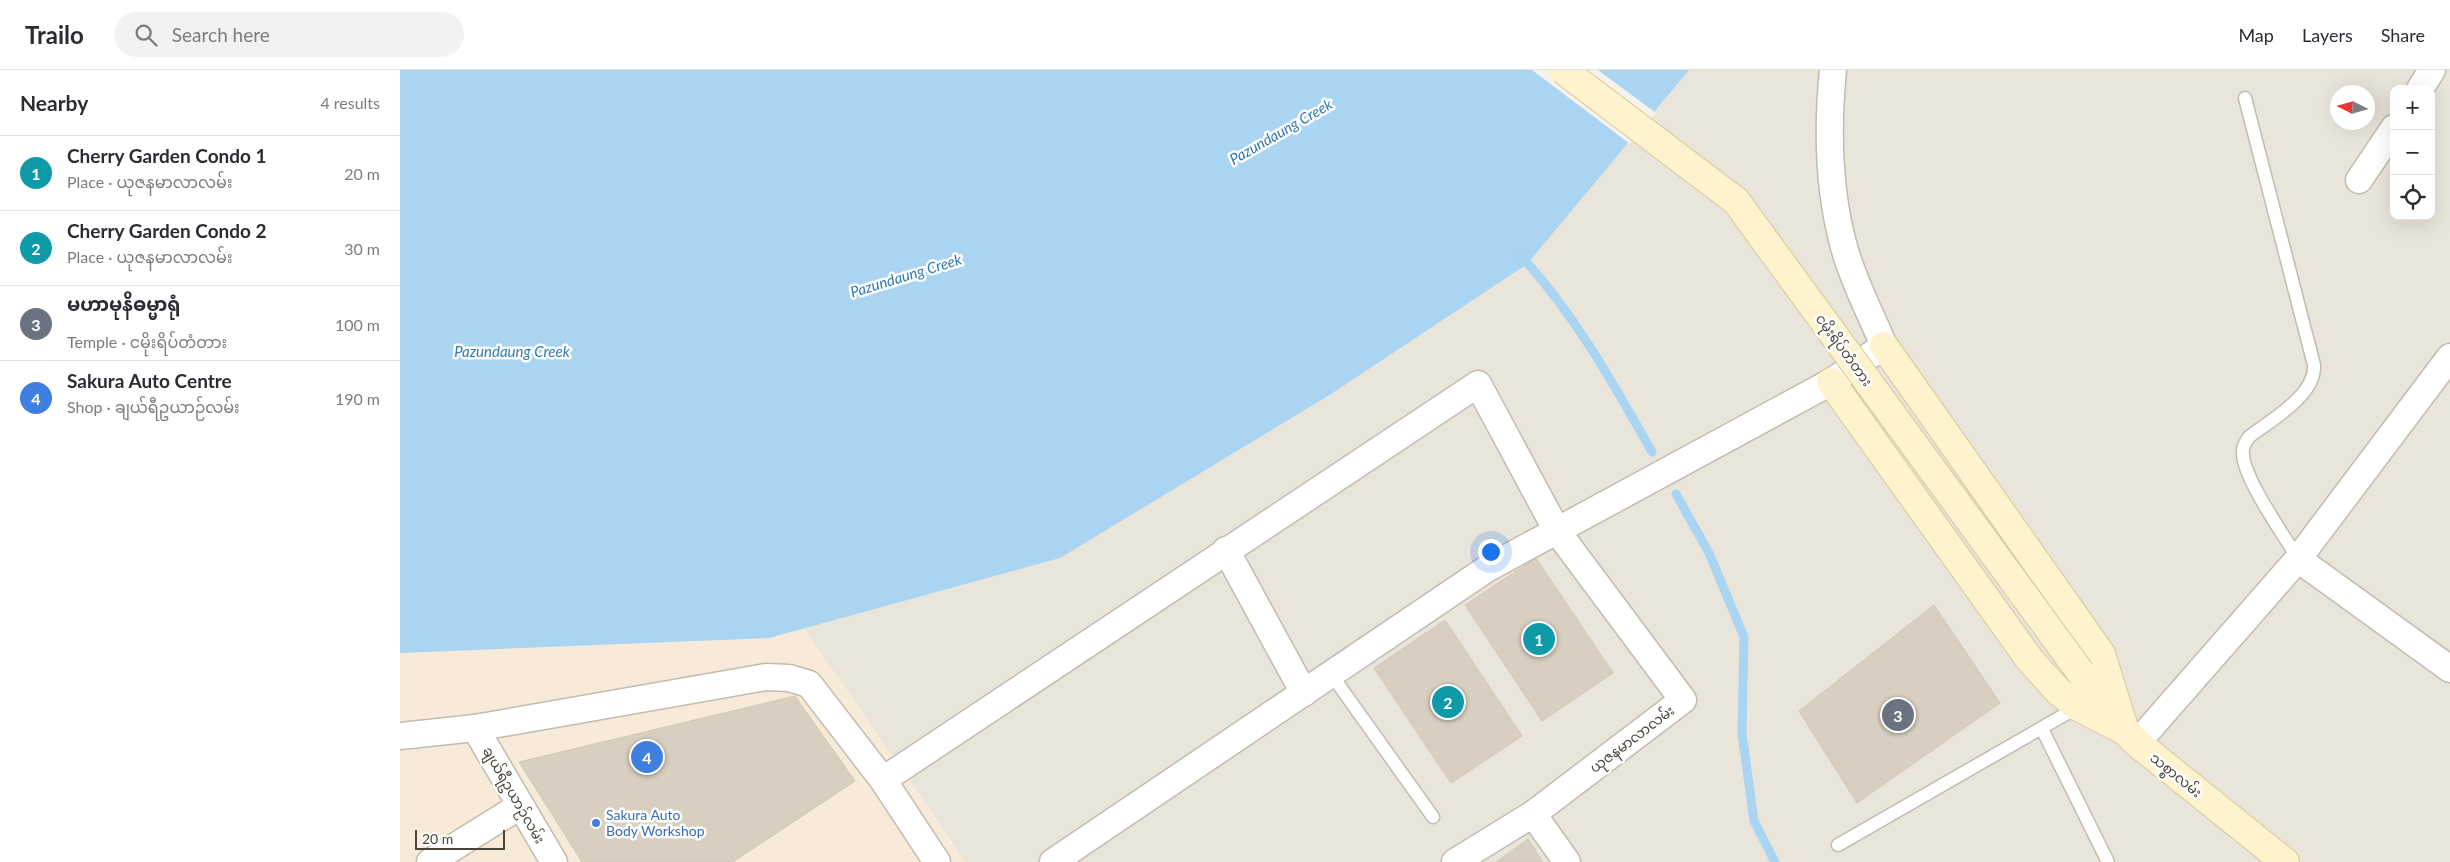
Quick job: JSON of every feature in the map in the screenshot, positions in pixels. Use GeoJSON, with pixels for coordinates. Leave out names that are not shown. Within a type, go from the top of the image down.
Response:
{"type":"FeatureCollection","features":[{"type":"Feature","properties":{"kind":"main road","name":"ငမိုးရိပ်တံတား"},"geometry":{"type":"LineString","coordinates":[[1563,70],[1736,201],[2081,673]]}},
{"type":"Feature","properties":{"kind":"main road"},"geometry":{"type":"LineString","coordinates":[[1884,346],[2101,654],[2131,737]]}},
{"type":"Feature","properties":{"kind":"main road"},"geometry":{"type":"LineString","coordinates":[[1831,382],[2030,660],[2059,692],[2078,707],[2131,737]]}},
{"type":"Feature","properties":{"kind":"main road","name":"သစ္စာလမ်း"},"geometry":{"type":"LineString","coordinates":[[2081,673],[2131,737],[2285,862]]}},
{"type":"Feature","properties":{"kind":"street"},"geometry":{"type":"LineString","coordinates":[[1053,862],[1488,568],[1831,382],[1884,346],[1844,248],[1831,185],[1828,111],[1833,70]]}},
{"type":"Feature","properties":{"kind":"street"},"geometry":{"type":"LineString","coordinates":[[2423,85],[2432,70]]}},
{"type":"Feature","properties":{"kind":"street"},"geometry":{"type":"LineString","coordinates":[[2359,180],[2393,130]]}},
{"type":"Feature","properties":{"kind":"street"},"geometry":{"type":"LineString","coordinates":[[2131,737],[2298,559],[2450,357]]}},
{"type":"Feature","properties":{"kind":"street"},"geometry":{"type":"LineString","coordinates":[[883,780],[1478,384],[1556,531]]}},
{"type":"Feature","properties":{"kind":"street","name":"ယုဇနမာလာလမ်း"},"geometry":{"type":"LineString","coordinates":[[1455,862],[1533,814],[1683,700],[1556,531]]}},
{"type":"Feature","properties":{"kind":"street"},"geometry":{"type":"LineString","coordinates":[[1226,550],[1304,693]]}},
{"type":"Feature","properties":{"kind":"street"},"geometry":{"type":"LineString","coordinates":[[2298,559],[2450,669]]}},
{"type":"Feature","properties":{"kind":"street"},"geometry":{"type":"LineString","coordinates":[[400,736],[475,728],[766,677],[789,678],[809,684],[883,780],[937,862]]}},
{"type":"Feature","properties":{"kind":"street","name":"ချယ်ရီဥယာဉ်လမ်း"},"geometry":{"type":"LineString","coordinates":[[475,728],[554,862]]}},
{"type":"Feature","properties":{"kind":"street"},"geometry":{"type":"LineString","coordinates":[[437,860],[520,806]]}},
{"type":"Feature","properties":{"kind":"street"},"geometry":{"type":"LineString","coordinates":[[1533,814],[1567,862]]}},
{"type":"Feature","properties":{"kind":"lane"},"geometry":{"type":"LineString","coordinates":[[2245,98],[2314,365],[2314,375],[2306,392],[2249,437],[2244,444],[2242,452],[2251,480],[2298,559]]}},
{"type":"Feature","properties":{"kind":"lane"},"geometry":{"type":"LineString","coordinates":[[1331,674],[1433,817]]}},
{"type":"Feature","properties":{"kind":"lane"},"geometry":{"type":"LineString","coordinates":[[1838,844],[2078,707]]}},
{"type":"Feature","properties":{"kind":"lane"},"geometry":{"type":"LineString","coordinates":[[2042,728],[2108,862]]}},
{"type":"Feature","properties":{"kind":"shaded area"},"geometry":{"type":"Polygon","coordinates":[[[1689,70],[2450,70],[2450,862],[400,862],[400,616],[1625,146],[1689,70]]]}},
{"type":"Feature","properties":{"kind":"shaded area"},"geometry":{"type":"Polygon","coordinates":[[[804,628],[966,862],[400,862],[400,653],[769,638],[804,628]]]}},
{"type":"Feature","properties":{"kind":"water","name":"Pazundaung Creek"},"geometry":{"type":"Polygon","coordinates":[[[400,70],[1689,70],[1527,264],[1331,394],[1060,558],[769,638],[400,653],[400,70]]]}},
{"type":"Feature","properties":{"kind":"pier"},"geometry":{"type":"Polygon","coordinates":[[[1532,70],[1598,70],[1656,113],[1630,144],[1532,70]]]}},
{"type":"Feature","properties":{"kind":"building"},"geometry":{"type":"Polygon","coordinates":[[[1536,558],[1613,673],[1542,721],[1465,605],[1536,558]]]}},
{"type":"Feature","properties":{"kind":"building"},"geometry":{"type":"Polygon","coordinates":[[[1934,605],[2000,703],[1857,803],[1799,711],[1934,605]]]}},
{"type":"Feature","properties":{"kind":"building"},"geometry":{"type":"Polygon","coordinates":[[[1445,620],[1522,736],[1451,783],[1374,668],[1445,620]]]}},
{"type":"Feature","properties":{"kind":"building"},"geometry":{"type":"Polygon","coordinates":[[[795,696],[855,781],[733,862],[582,862],[519,762],[795,696]]]}},
{"type":"Feature","properties":{"kind":"building"},"geometry":{"type":"Polygon","coordinates":[[[1528,839],[1543,862],[1496,862],[1528,839]]]}},
{"type":"Feature","properties":{"kind":"waterway"},"geometry":{"type":"LineString","coordinates":[[1520,255],[1540,277],[1592,349],[1652,452]]}},
{"type":"Feature","properties":{"kind":"waterway"},"geometry":{"type":"LineString","coordinates":[[1676,494],[1709,553],[1744,637],[1742,733],[1754,821],[1775,862]]}},
{"type":"Feature","properties":{"kind":"place","name":"Cherry Garden Condo 1"},"geometry":{"type":"Point","coordinates":[1539,639]}},
{"type":"Feature","properties":{"kind":"place","name":"Cherry Garden Condo 2"},"geometry":{"type":"Point","coordinates":[1448,702]}},
{"type":"Feature","properties":{"kind":"place","name":"မဟာမုနိဓမ္မာရုံ"},"geometry":{"type":"Point","coordinates":[1898,715]}},
{"type":"Feature","properties":{"kind":"place","name":"Sakura Auto Centre"},"geometry":{"type":"Point","coordinates":[647,757]}},
{"type":"Feature","properties":{"kind":"place","name":"Sakura Auto Body Workshop"},"geometry":{"type":"Point","coordinates":[596,823]}}]}
